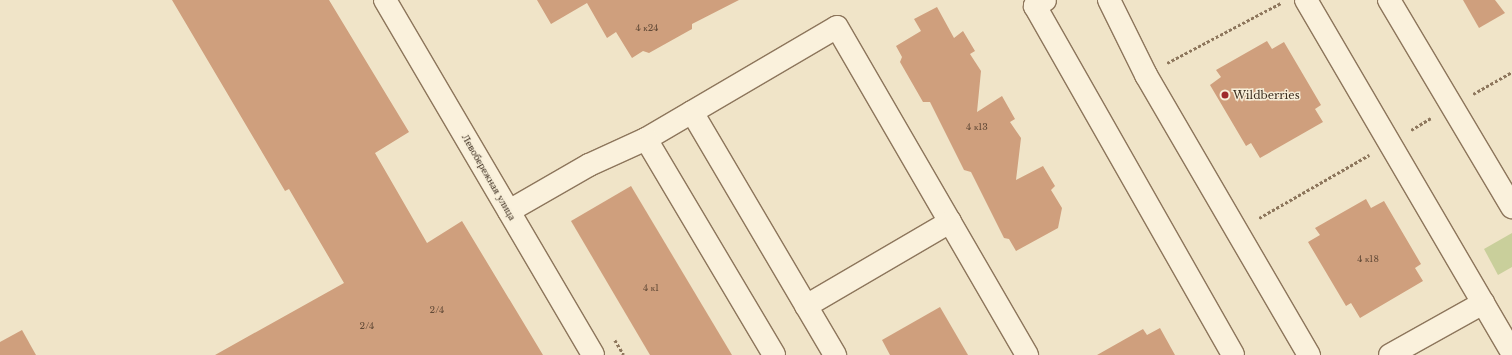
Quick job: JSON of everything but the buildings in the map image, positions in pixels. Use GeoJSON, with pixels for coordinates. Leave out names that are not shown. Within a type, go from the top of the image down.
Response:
{"type":"FeatureCollection","features":[{"type":"Feature","properties":{"kind":"street","name":"Левобережная улица"},"geometry":{"type":"LineString","coordinates":[[384,0],[593,355]]}},
{"type":"Feature","properties":{"kind":"street"},"geometry":{"type":"LineString","coordinates":[[1045,0],[1035,6],[1233,355]]}},
{"type":"Feature","properties":{"kind":"street"},"geometry":{"type":"LineString","coordinates":[[1109,0],[1146,75],[1309,355]]}},
{"type":"Feature","properties":{"kind":"street"},"geometry":{"type":"LineString","coordinates":[[1306,0],[1512,352]]}},
{"type":"Feature","properties":{"kind":"street"},"geometry":{"type":"LineString","coordinates":[[1390,0],[1512,207]]}},
{"type":"Feature","properties":{"kind":"street"},"geometry":{"type":"LineString","coordinates":[[509,211],[589,165],[646,139],[837,27],[1026,355]]}},
{"type":"Feature","properties":{"kind":"street"},"geometry":{"type":"LineString","coordinates":[[692,112],[835,355]]}},
{"type":"Feature","properties":{"kind":"street"},"geometry":{"type":"LineString","coordinates":[[646,139],[774,355]]}},
{"type":"Feature","properties":{"kind":"street"},"geometry":{"type":"LineString","coordinates":[[806,306],[950,222]]}},
{"type":"Feature","properties":{"kind":"street"},"geometry":{"type":"LineString","coordinates":[[1390,355],[1483,303]]}},
{"type":"Feature","properties":{"kind":"path"},"geometry":{"type":"LineString","coordinates":[[1146,75],[1286,0]]}},
{"type":"Feature","properties":{"kind":"green space"},"geometry":{"type":"Polygon","coordinates":[[[1512,233],[1512,267],[1498,275],[1484,249],[1512,233]]]}},
{"type":"Feature","properties":{"kind":"place","name":"Wildberries"},"geometry":{"type":"Point","coordinates":[1225,95]}}]}
